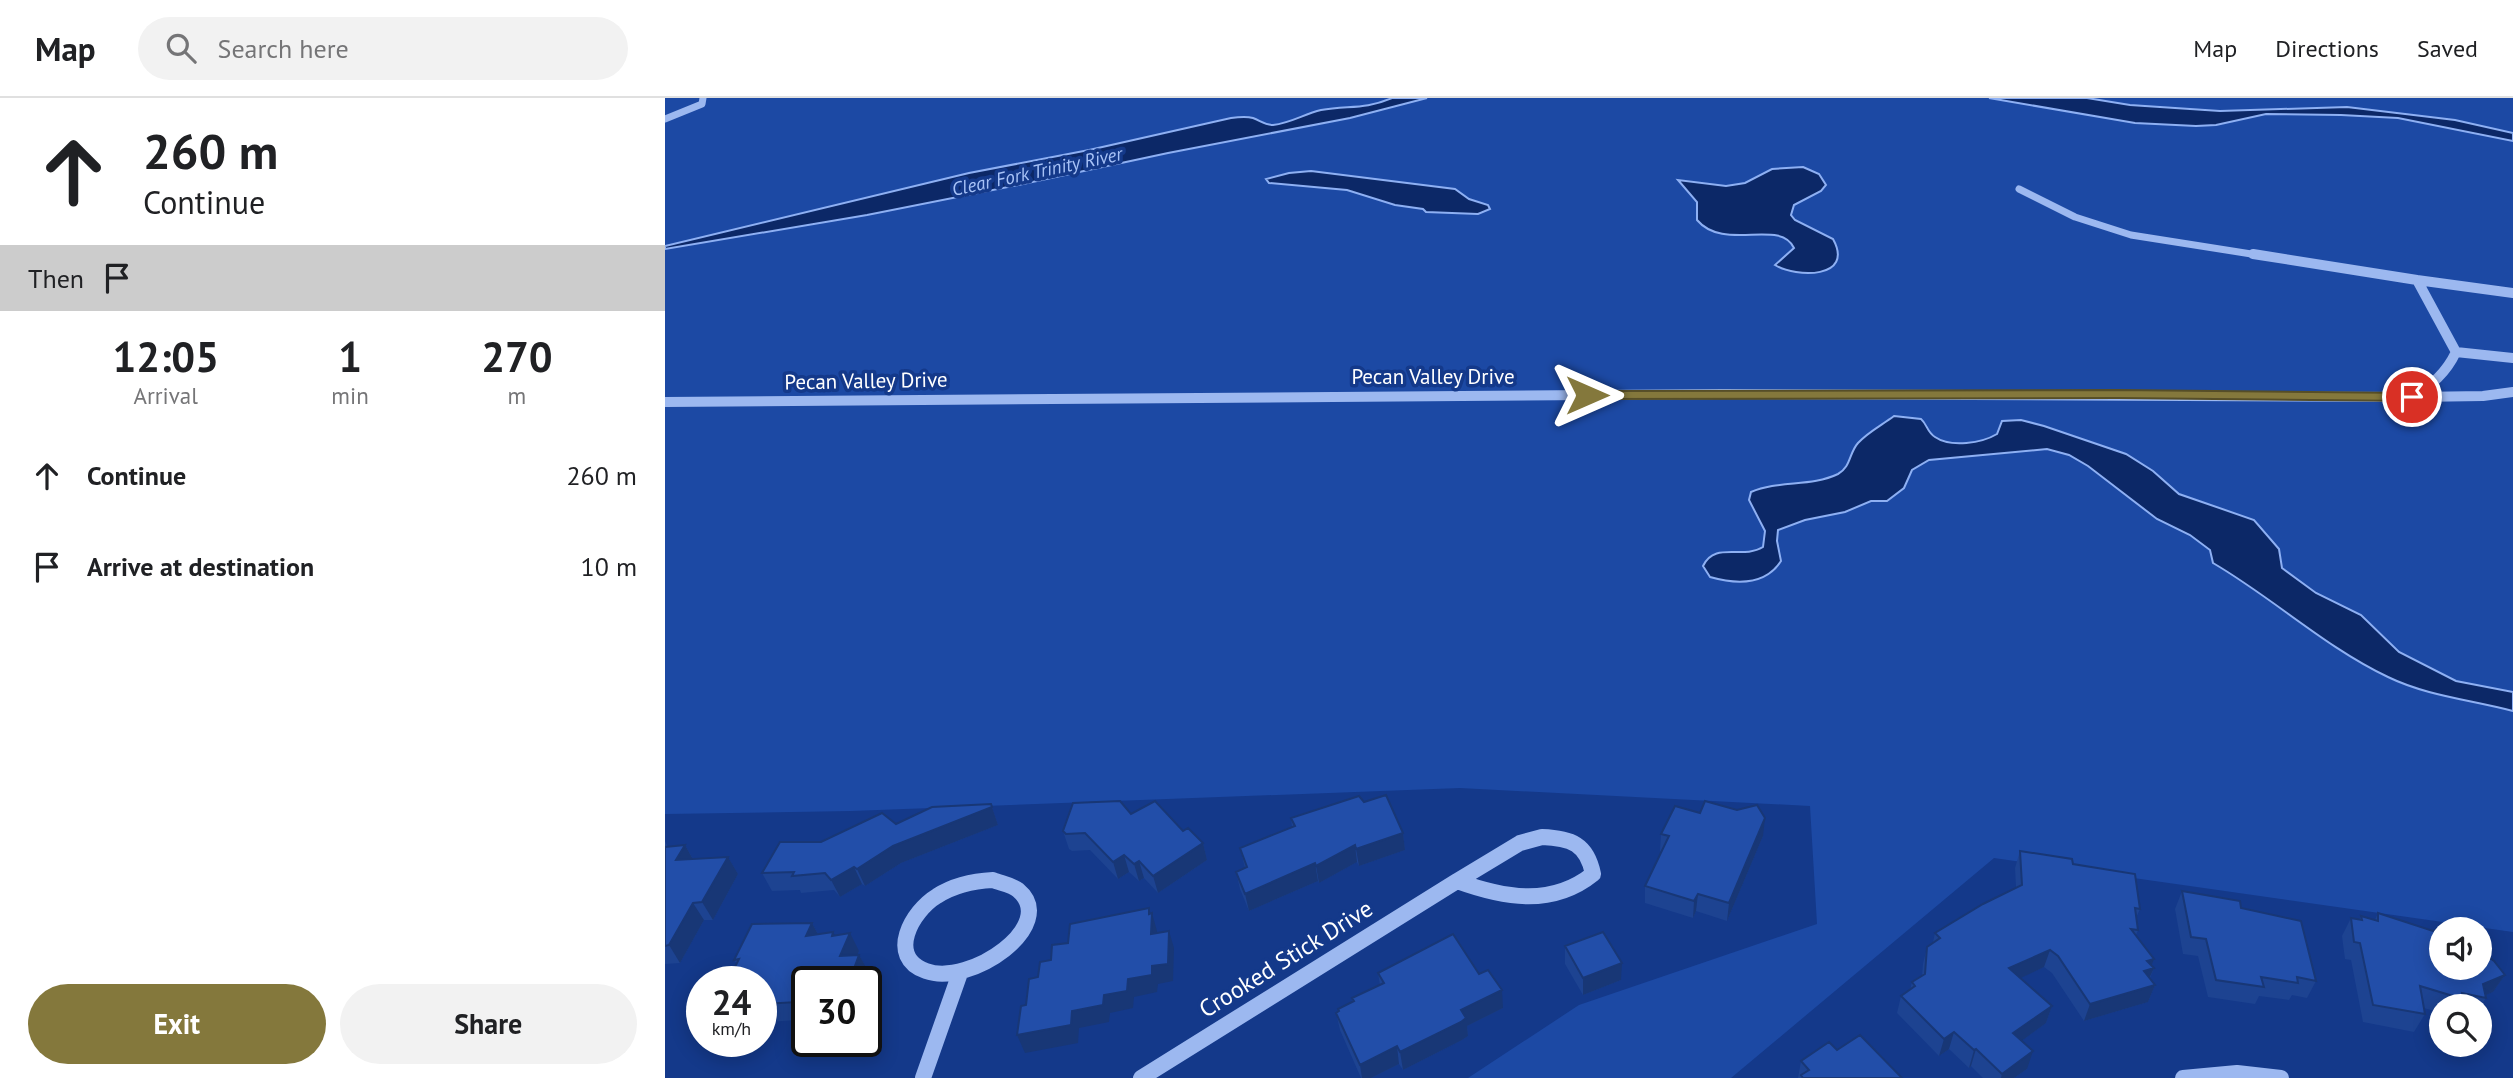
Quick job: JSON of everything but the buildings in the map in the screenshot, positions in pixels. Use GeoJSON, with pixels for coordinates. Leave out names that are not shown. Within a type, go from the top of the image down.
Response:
{"type":"FeatureCollection","features":[{"type":"Feature","properties":{"kind":"street"},"geometry":{"type":"LineString","coordinates":[[665,119],[692,110],[702,104],[703,98]]}},
{"type":"Feature","properties":{"kind":"street"},"geometry":{"type":"LineString","coordinates":[[2018,189],[2075,217],[2131,236],[2513,293]]}},
{"type":"Feature","properties":{"kind":"street"},"geometry":{"type":"LineString","coordinates":[[2417,279],[2456,352]]}},
{"type":"Feature","properties":{"kind":"street"},"geometry":{"type":"LineString","coordinates":[[2456,352],[2513,358]]}},
{"type":"Feature","properties":{"kind":"street"},"geometry":{"type":"LineString","coordinates":[[2412,397],[2441,378],[2456,352]]}},
{"type":"Feature","properties":{"kind":"street","name":"Pecan Valley Drive"},"geometry":{"type":"LineString","coordinates":[[665,402],[1723,394],[2412,397],[2483,396],[2513,392]]}},
{"type":"Feature","properties":{"kind":"street","name":"Crooked Stick Drive"},"geometry":{"type":"LineString","coordinates":[[1141,1078],[1457,881],[1520,843],[1542,837],[1563,837],[1583,845],[1591,858],[1593,874],[1580,887],[1557,895],[1527,898],[1480,890],[1457,881]]}},
{"type":"Feature","properties":{"kind":"street"},"geometry":{"type":"LineString","coordinates":[[923,1078],[961,973],[997,957],[1013,944],[1023,930],[1028,915],[1027,902],[1021,891],[1010,883],[983,880],[952,887],[917,912],[907,928],[903,944],[907,958],[919,969],[936,974],[961,973]]}},
{"type":"Feature","properties":{"kind":"street"},"geometry":{"type":"LineString","coordinates":[[2183,1078],[2237,1073],[2281,1078]]}},
{"type":"Feature","properties":{"kind":"shaded area"},"geometry":{"type":"Polygon","coordinates":[[[665,98],[2513,98],[2513,932],[2492,929],[2492,917],[2429,917],[2429,920],[1994,858],[1731,1078],[1468,1078],[1579,1005],[1817,924],[1810,806],[1460,788],[851,811],[665,814],[665,98]]]}},
{"type":"Feature","properties":{"kind":"water","name":"Clear Fork Trinity River"},"geometry":{"type":"Polygon","coordinates":[[[1392,98],[1427,98],[1350,118],[867,215],[665,249],[665,246],[969,173],[1089,150],[1231,118],[1250,117],[1273,125],[1321,110],[1364,106],[1392,98]]]}},
{"type":"Feature","properties":{"kind":"water"},"geometry":{"type":"Polygon","coordinates":[[[1989,98],[2087,98],[2130,105],[2220,111],[2347,107],[2455,120],[2513,133],[2513,141],[2398,118],[2266,114],[2216,125],[2196,126],[2135,123],[1989,98]]]}},
{"type":"Feature","properties":{"kind":"water"},"geometry":{"type":"Polygon","coordinates":[[[1803,167],[1819,174],[1826,185],[1821,191],[1794,205],[1791,215],[1795,220],[1833,239],[1838,252],[1836,262],[1820,272],[1796,272],[1775,265],[1794,248],[1787,239],[1777,235],[1722,234],[1708,229],[1697,220],[1697,202],[1678,180],[1726,186],[1745,183],[1772,169],[1803,167]]]}},
{"type":"Feature","properties":{"kind":"water"},"geometry":{"type":"Polygon","coordinates":[[[1311,171],[1455,189],[1469,199],[1488,205],[1490,209],[1478,214],[1426,212],[1347,190],[1269,183],[1266,179],[1311,171]]]}},
{"type":"Feature","properties":{"kind":"water"},"geometry":{"type":"Polygon","coordinates":[[[1894,416],[1921,419],[1932,435],[1949,442],[1983,440],[1997,434],[2002,421],[2021,420],[2126,454],[2153,471],[2179,494],[2254,520],[2279,549],[2282,568],[2316,593],[2361,615],[2399,652],[2456,681],[2513,692],[2513,711],[2418,689],[2365,665],[2213,563],[2210,550],[2190,535],[2157,519],[2088,466],[2069,455],[2047,449],[1929,460],[1912,470],[1904,488],[1887,501],[1871,501],[1845,512],[1805,520],[1778,530],[1781,561],[1767,575],[1739,582],[1710,577],[1703,566],[1714,554],[1755,551],[1763,547],[1765,531],[1749,500],[1751,492],[1773,486],[1817,481],[1838,474],[1845,468],[1858,443],[1894,416]]]}},
{"type":"Feature","properties":{"kind":"route"},"geometry":{"type":"LineString","coordinates":[[1587,395],[2117,394],[2412,397]]}}]}
